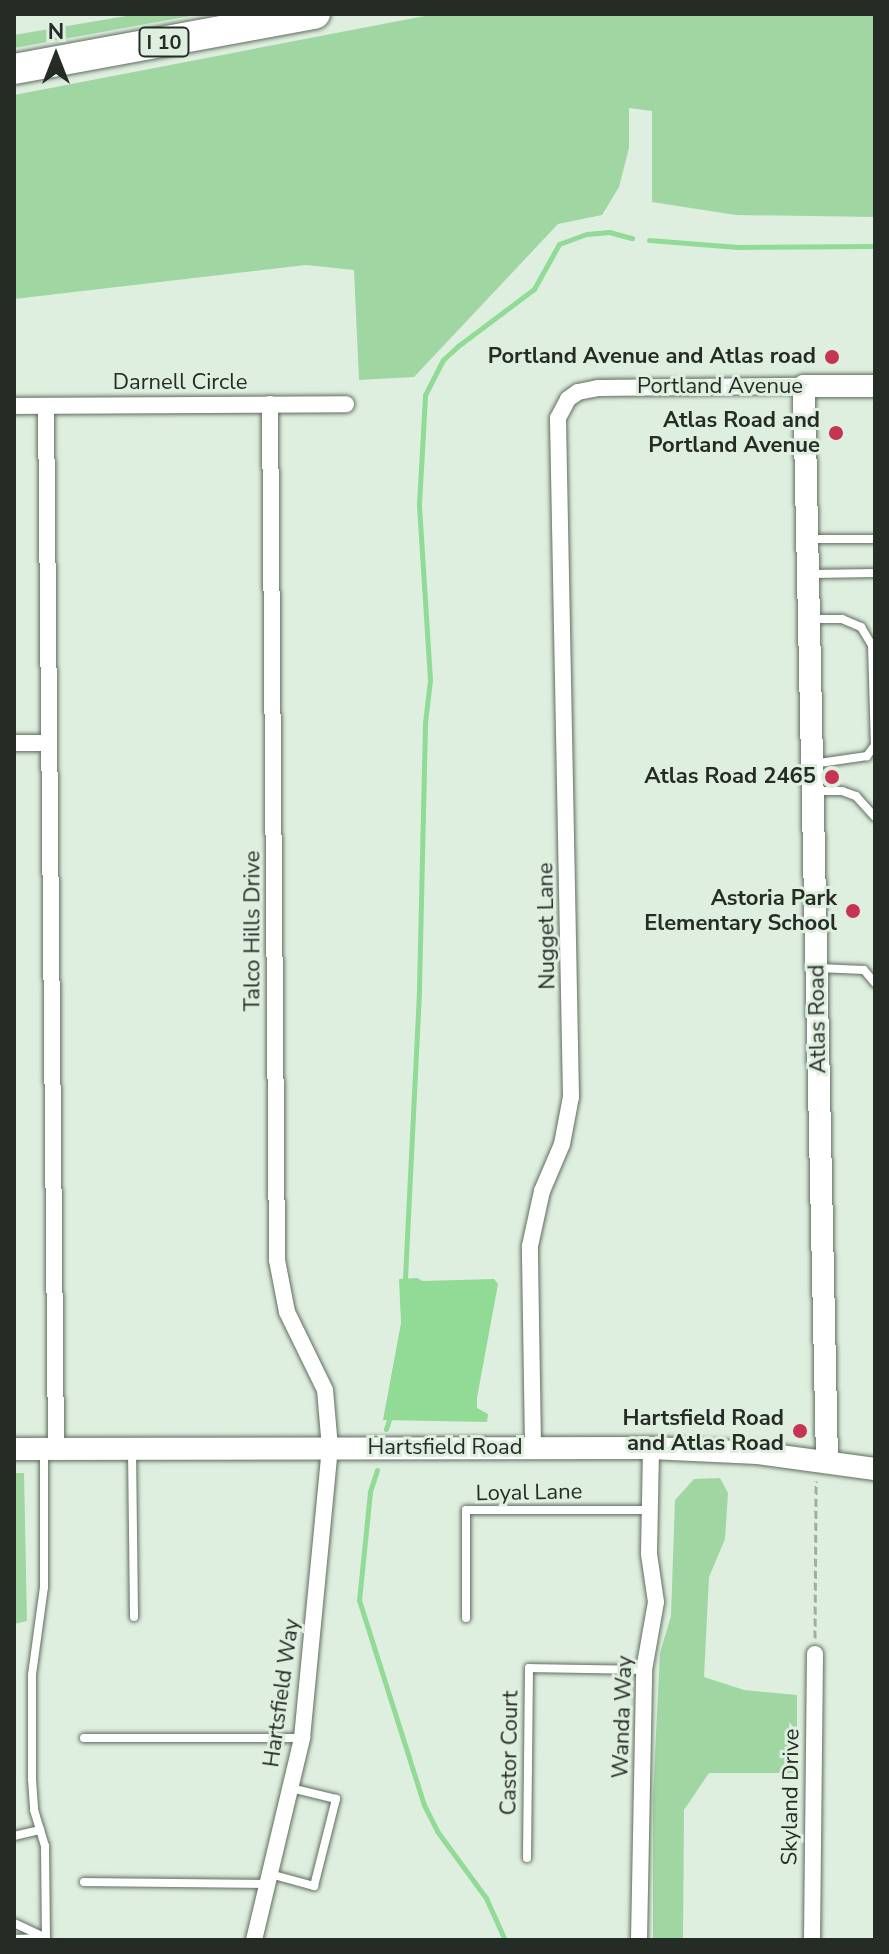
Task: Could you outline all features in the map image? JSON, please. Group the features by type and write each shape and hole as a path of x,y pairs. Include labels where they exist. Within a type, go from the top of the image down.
{"highway":[{"name":"I 10","path":"14,69 315,14"}],"street":[{"name":"Atlas Road","path":"804,386 817,968 822,1459"},
{"name":"Portland Avenue","path":"568,399 578,392 598,388 875,386"},
{"name":"Nugget Lane","path":"533,1447 530,1246 542,1191 562,1144 571,1097 557,437 558,418 568,399"},
{"name":"Talco Hills Drive","path":"270,404 277,1260 287,1312 325,1390 330,1448"},
{"name":"Darnell Circle","path":"14,406 346,404"},
{"path":"46,406 50,1448"},
{"path":"14,743 49,743"},
{"name":"Hartsfield Way","path":"254,1940 302,1738 330,1448"},
{"name":"Hartsfield Road","path":"14,1449 651,1448 822,1459 875,1469"},
{"name":"Wanda Way","path":"639,1940 644,1670 656,1602 649,1554 651,1448"},
{"name":"Skyland Drive","path":"812,1940 815,1654"}],"lane":[{"path":"807,539 875,539"},
{"path":"808,574 875,573"},
{"path":"809,619 842,619 852,623 861,627 872,645 875,730 875,745 867,756 812,764"},
{"path":"813,791 842,791 856,796 875,817"},
{"path":"817,968 864,970 875,983"},
{"path":"46,1939 45,1846 32,1779 32,1675 44,1587 50,1448"},
{"path":"132,1448 134,1617"},
{"name":"Loyal Lane","path":"466,1618 466,1510 650,1510"},
{"name":"Castor Court","path":"527,1858 529,1668 644,1670"},
{"path":"84,1738 302,1738"},
{"path":"84,1882 269,1879 314,1886 336,1799 291,1788"},
{"path":"14,1836 40,1830"},
{"path":"14,1923 46,1939"},
{"path":"14,1939 46,1939"}],"path":[{"path":"815,1654 822,1459"}],"shaded area":[{"path":"138,14 201,14 14,48 14,35"},
{"path":"435,14 875,14 875,217 736,215 652,202 652,111 629,108 629,148 619,187 602,215 558,224 414,377 359,380 354,270 306,265 14,299 14,95"},
{"path":"417,1278 423,1281 494,1279 498,1284 477,1398 477,1408 488,1414 487,1422 383,1420 401,1323 399,1279"},
{"path":"14,1473 24,1473 27,1621 14,1624"},
{"path":"720,1478 728,1493 725,1539 709,1577 704,1677 744,1690 797,1695 797,1773 709,1773 684,1810 683,1940 653,1940 653,1796 660,1653 671,1616 675,1500 694,1479"}],"waterway":[{"path":"405,1278 419,989 425,723 430,680 419,504 425,395 443,360 534,289 559,244 587,234 609,232 632,238"},
{"path":"649,240 738,247 875,246"},
{"path":"386,1429 389,1420"},
{"path":"377,1470 370,1492 359,1600 424,1805 437,1831 486,1898 505,1940"}],"place":[{"name":"Portland Avenue and Atlas road","path":"832,357"},
{"name":"Atlas Road and Portland Avenue","path":"836,433"},
{"name":"Atlas Road 2465","path":"832,777"},
{"name":"Astoria Park Elementary School","path":"853,911"},
{"name":"Hartsfield Road and Atlas Road","path":"800,1431"}]}
